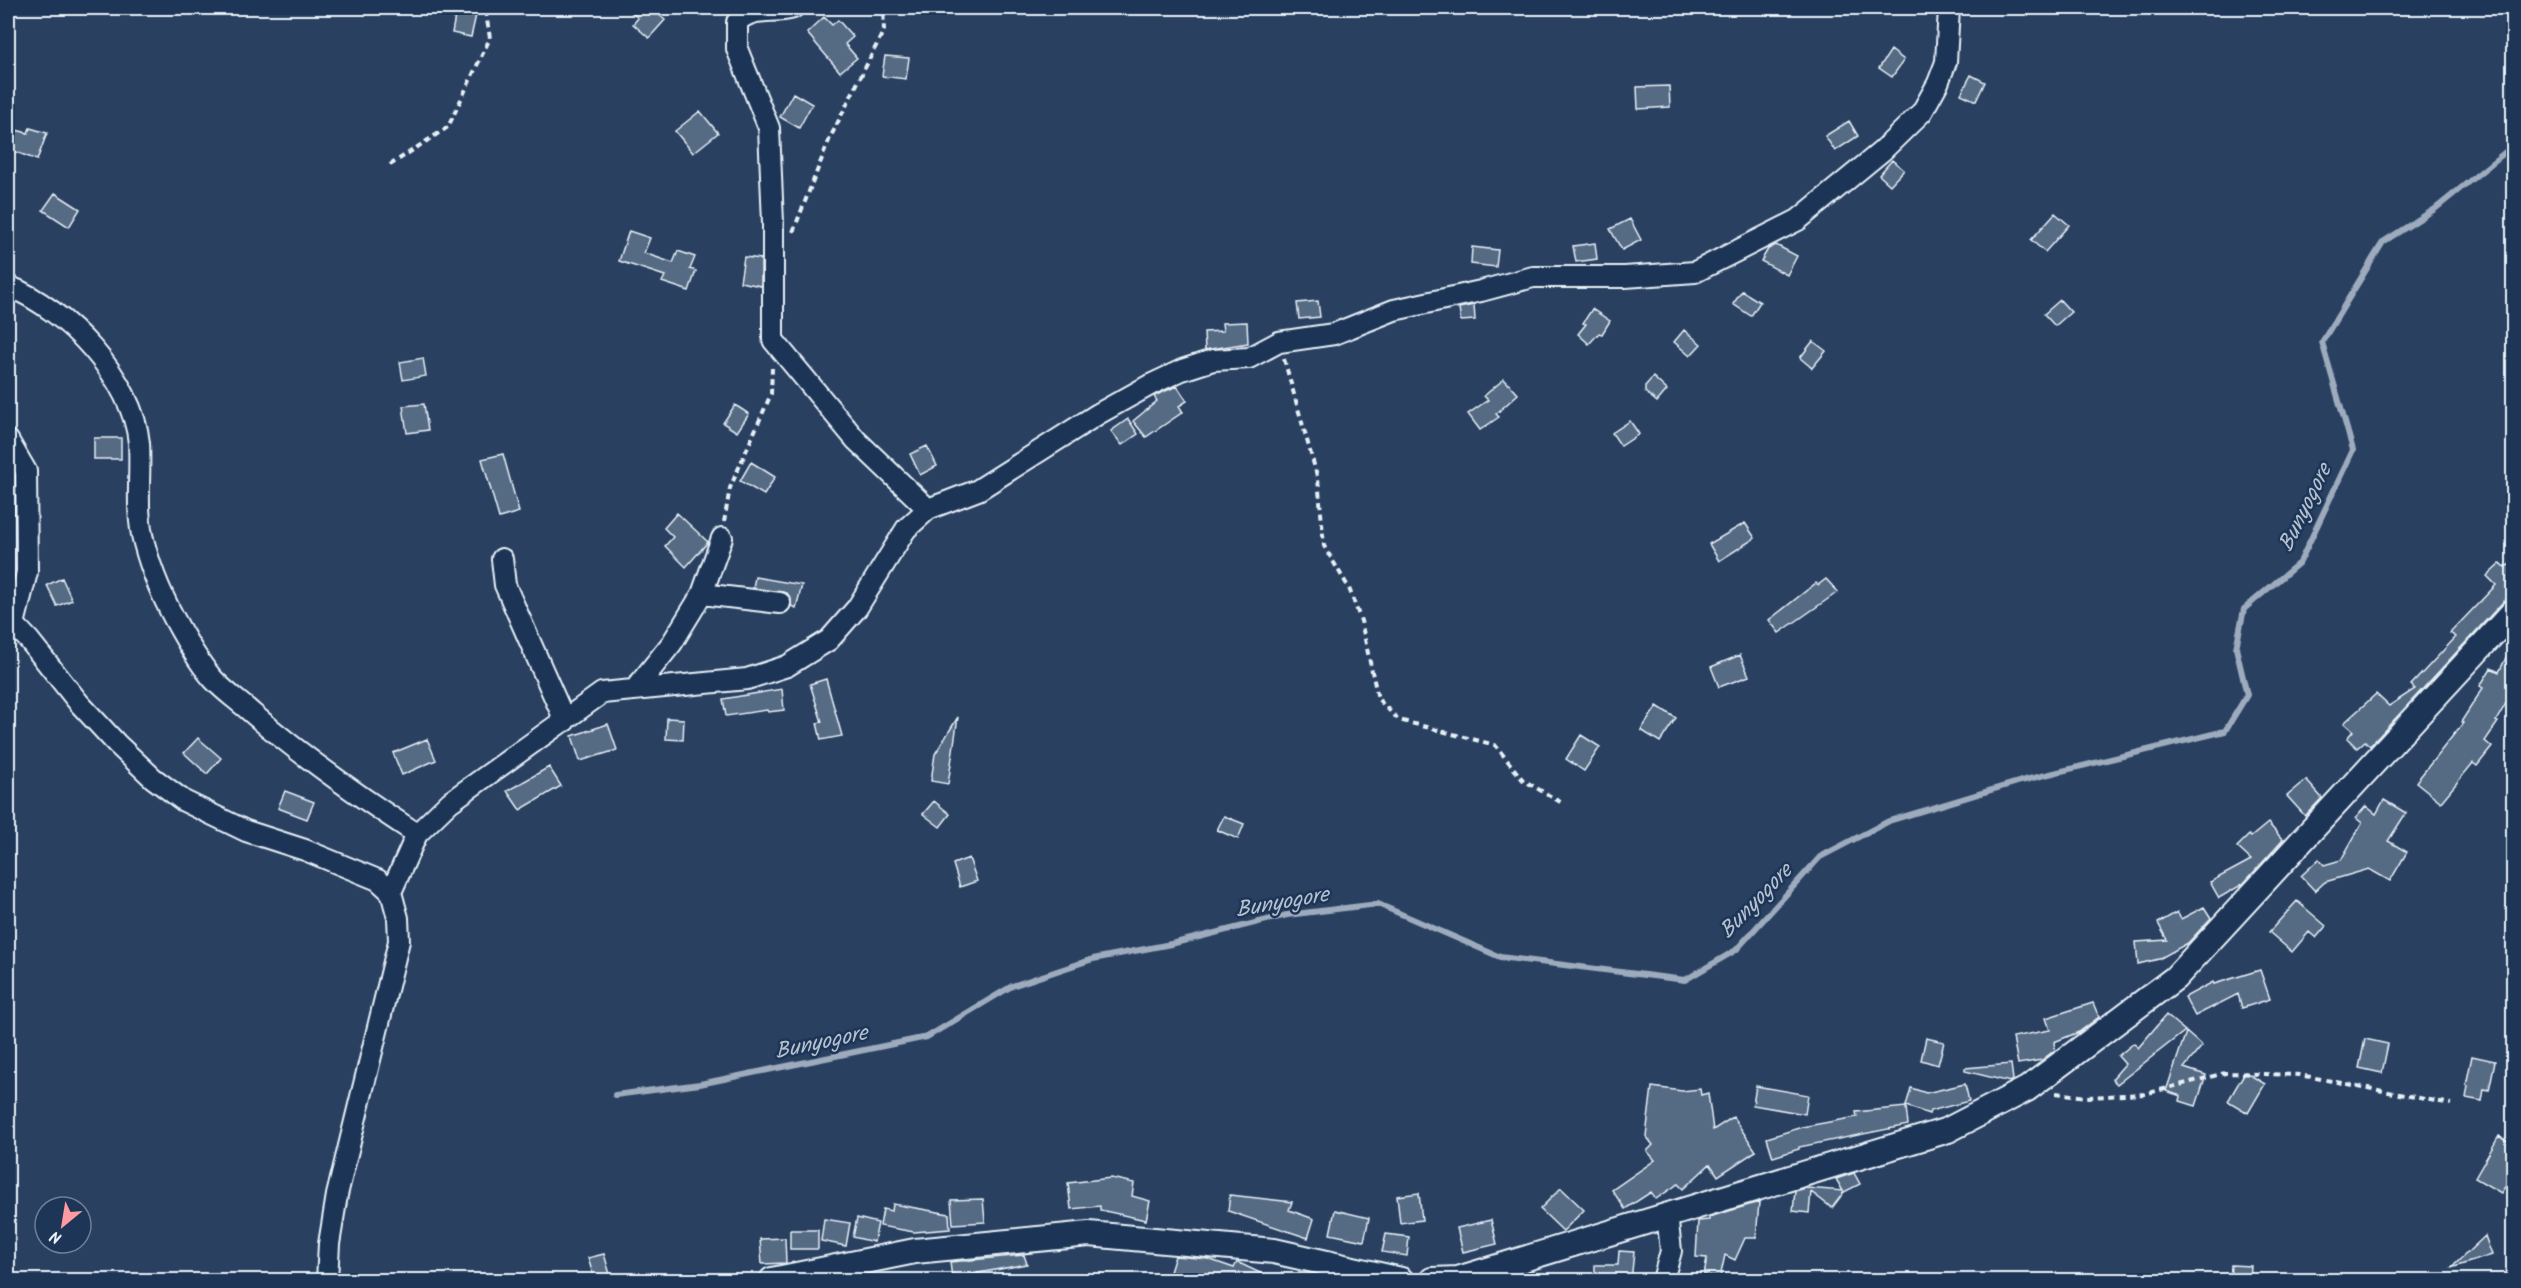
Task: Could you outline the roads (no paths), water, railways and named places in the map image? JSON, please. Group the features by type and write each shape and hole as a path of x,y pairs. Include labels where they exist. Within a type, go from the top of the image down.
{"main road":[{"path":"1432,1281 1458,1279 1948,1130 2027,1089 2175,978 2514,611"},
{"path":"772,1281 915,1251 1089,1233 1274,1251 1401,1281"}],"street":[{"path":"793,8 758,11 742,16 737,22 737,49 769,128 773,223 773,340 856,440 928,510"},
{"path":"391,892 417,834 450,802 602,693 747,679 788,666 828,640 836,632 857,608 906,529 928,510 978,490 1098,414 1150,385 1182,370 1214,360 1248,358 1278,342 1334,334 1394,310 1533,277 1625,277 1695,272 1798,220 1882,151 1922,112 1938,83 1946,62 1949,8"},
{"path":"8,286 70,325 115,377 129,404 136,426 139,444 139,512 146,551 168,606 213,679 280,736 417,834"},
{"path":"8,440 26,471 27,573 11,621 79,703 153,778 184,801 246,831 305,850 378,880 391,892 398,918 399,941 337,1195 329,1244 327,1281"},
{"path":"636,688 672,643 702,594 722,538"},
{"path":"502,559 504,585 565,721"},
{"path":"702,594 780,603"},
{"path":"1663,1281 1671,1251 1667,1214"}],"waterway":[{"name":"Bunyogore","path":"615,1095 700,1084 927,1037 1012,986 1093,959 1171,944 1287,915 1378,904 1500,957 1685,980 1736,950 1820,857 1889,821 2021,781 2225,731 2247,695 2236,648 2244,609 2300,562 2353,450 2322,342 2383,242 2435,209 2514,145"}]}
